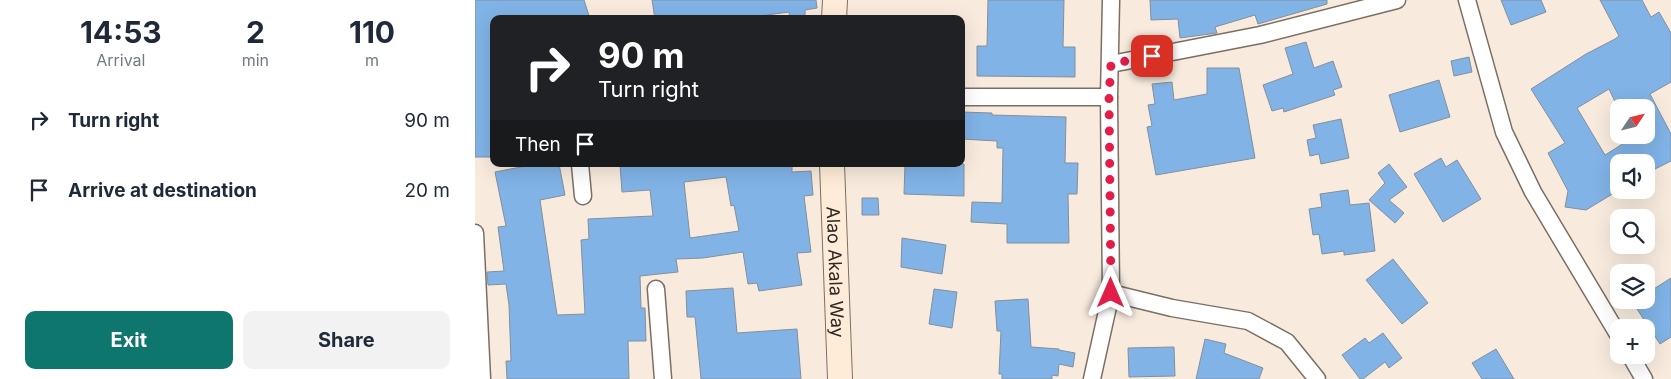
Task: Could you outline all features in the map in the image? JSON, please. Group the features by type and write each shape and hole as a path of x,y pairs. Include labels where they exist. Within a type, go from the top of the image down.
{"street":[{"path":"834,15 835,0"},
{"path":"1092,379 1111,293 1109,97 1111,0"},
{"path":"1111,64 1260,36 1341,7 1397,0"},
{"path":"1467,0 1503,132 1533,192 1610,321"},
{"path":"965,97 1109,97"},
{"path":"580,167 583,196"},
{"name":"Alao Akala Way","path":"831,167 840,379"},
{"path":"475,233 482,379"},
{"path":"656,289 663,379"},
{"path":"1111,293 1172,308 1248,321 1287,342 1317,379"},
{"path":"1636,364 1645,379"}],"building":[{"path":"475,0 584,0 589,15 490,15 490,157 475,157"},
{"path":"652,0 816,0 817,8 805,10 805,15 789,15 789,12 767,15 654,15"},
{"path":"988,0 1064,0 1063,47 1075,47 1075,77 977,76 977,46 987,46"},
{"path":"1150,0 1327,0 1327,4 1258,24 1255,15 1215,27 1217,33 1180,38 1178,19 1151,20"},
{"path":"1501,0 1541,0 1546,12 1511,25"},
{"path":"1600,0 1642,0 1651,17 1659,12 1671,33 1671,82 1650,94 1653,99 1614,99 1609,89 1577,108 1605,155 1623,144 1655,144 1655,104 1671,134 1671,161 1655,169 1655,154 1610,154 1610,195 1586,210 1565,207 1568,191 1548,153 1565,143 1531,89 1586,54 1619,36"},
{"path":"1306,42 1314,68 1333,61 1342,87 1333,90 1335,95 1284,112 1283,108 1272,111 1263,85 1293,74 1285,48"},
{"path":"1469,57 1472,72 1454,76 1451,61"},
{"path":"1207,68 1239,68 1255,158 1156,175 1147,127 1152,126 1148,105 1155,104 1152,84 1172,82 1174,100 1207,94"},
{"path":"1439,80 1450,117 1400,132 1389,95"},
{"path":"965,112 992,113 992,115 1066,117 1065,163 1078,163 1077,194 1068,194 1069,243 1007,243 1007,224 971,222 972,202 1002,203 1003,148 997,148 997,141 965,139"},
{"path":"1341,119 1349,158 1321,164 1319,154 1310,156 1307,140 1316,138 1313,125"},
{"path":"1441,158 1446,167 1457,160 1481,199 1443,222 1414,174"},
{"path":"1389,164 1407,187 1389,200 1404,213 1395,223 1369,200 1385,183 1378,173"},
{"path":"521,167 560,167 565,195 540,200 557,315 585,314 581,240 589,239 588,219 653,216 650,190 622,192 620,167 792,167 792,172 811,171 813,195 804,196 811,252 797,253 802,285 759,291 757,283 748,284 743,252 703,258 676,259 678,272 640,276 641,308 645,308 646,341 628,341 629,379 507,379 506,361 511,361 509,305 506,284 488,285 487,272 504,271 498,227 506,226 495,172","holes":["726,177 731,206 734,205 739,231 690,238 684,182"]},
{"path":"905,167 964,167 964,196 904,194"},
{"path":"1348,190 1350,205 1369,203 1375,251 1344,255 1344,251 1322,254 1319,234 1313,235 1309,209 1322,207 1320,194"},
{"path":"862,198 878,198 879,215 862,215"},
{"path":"902,238 946,245 942,274 901,267"},
{"path":"1393,259 1428,303 1402,324 1366,280"},
{"path":"1671,278 1671,337 1660,344 1655,336 1655,319 1644,319 1637,309 1655,309 1655,288"},
{"path":"733,288 737,333 797,329 801,379 701,379 695,317 687,317 686,291"},
{"path":"934,289 957,292 952,328 929,324"},
{"path":"1028,299 1031,347 1059,349 1075,353 1073,367 1059,364 1058,376 1052,375 1052,379 1002,379 1002,374 999,374 1001,331 997,331 995,301"},
{"path":"1383,333 1402,358 1389,368 1385,362 1363,379 1360,379 1342,355 1365,338 1369,343"},
{"path":"1205,339 1226,344 1224,353 1263,368 1259,379 1196,379"},
{"path":"1174,347 1175,376 1129,377 1128,348"},
{"path":"1496,349 1514,379 1482,379 1472,363"}],"route":[{"path":"1111,293 1109,97 1111,64 1152,56"}]}
